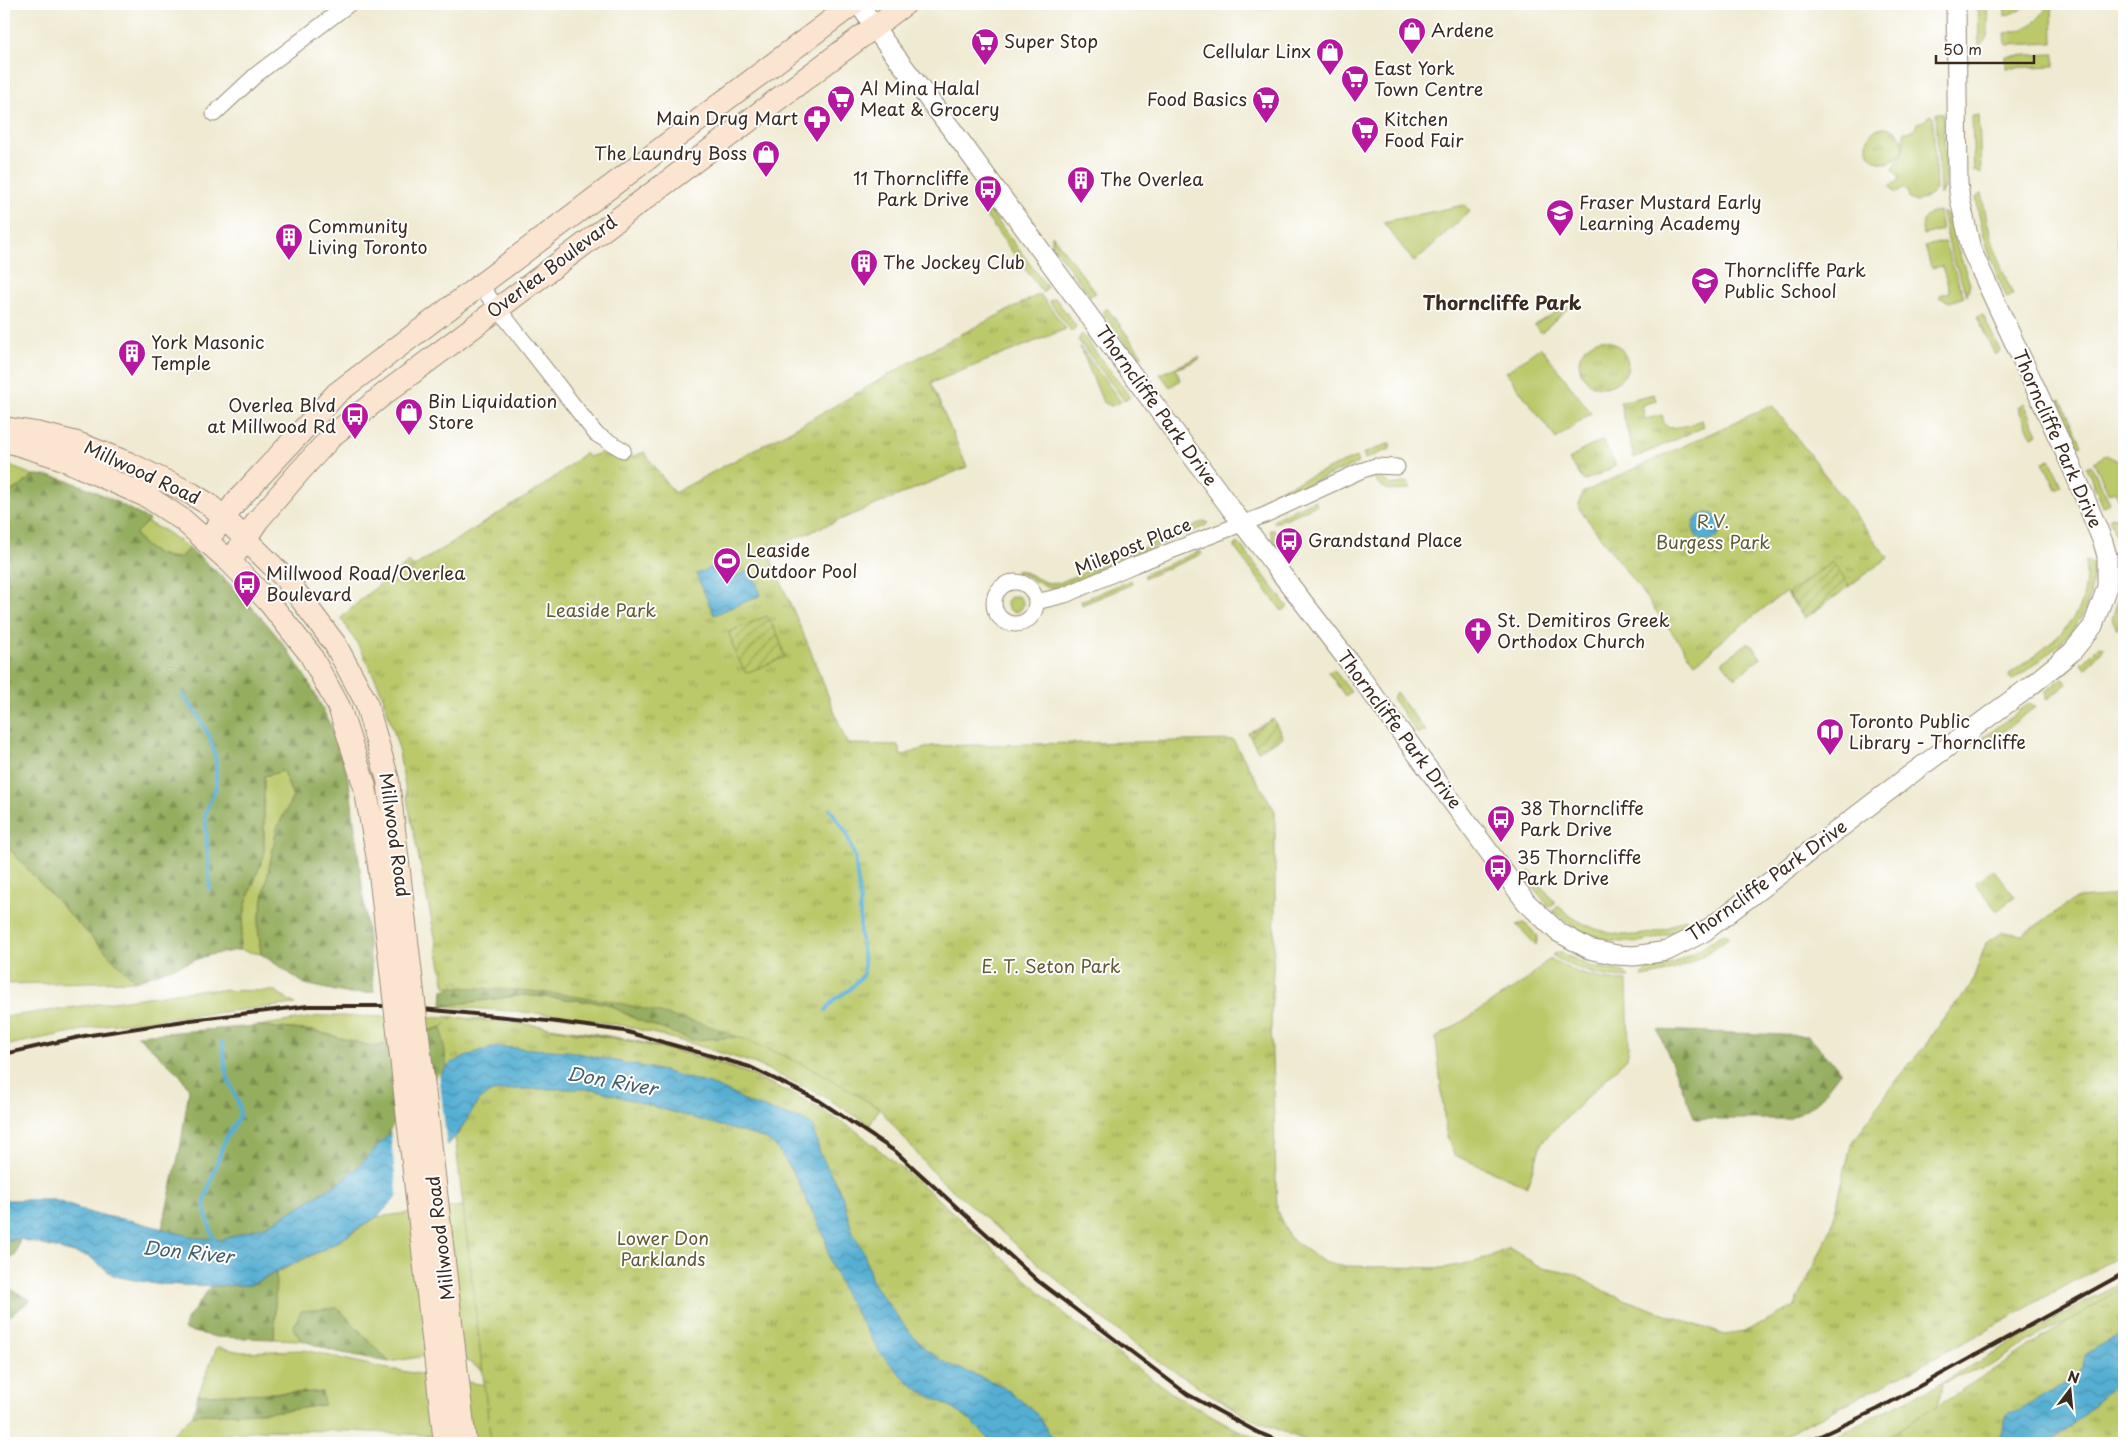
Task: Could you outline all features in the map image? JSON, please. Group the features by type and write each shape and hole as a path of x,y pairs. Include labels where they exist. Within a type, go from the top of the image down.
{"main road":[{"name":"Overlea Boulevard","path":"206,542 260,474 337,393 479,284 853,4"},
{"name":"Overlea Boulevard","path":"230,562 245,538 282,492 333,435 388,390 873,26 905,4"},
{"name":"Millwood Road","path":"4,428 36,433 77,443 111,456 192,494 208,504 286,579 335,644 366,702 388,780 388,864 446,1443"},
{"name":"Millwood Road","path":"4,440 58,457 148,497 183,520 230,562 268,601 310,654 339,707 366,787 388,864 465,1443"}],"street":[{"path":"214,114 257,74 349,4"},
{"name":"Thorncliffe Park Drive","path":"858,4 1243,523 1357,672 1526,902 1558,932 1589,949 1617,955 1634,956 1667,951 1704,932 2020,693 2072,652 2093,626 2107,587 2107,556 2103,542 2072,467 1971,249 1958,184 1956,4"},
{"path":"479,284 596,434 622,450"},
{"path":"1243,523 1279,509 1360,471 1375,466 1396,467"},
{"name":"Milepost Place","path":"1036,602 1065,596 1134,565 1243,523"}],"green space":[{"path":"1978,4 1987,4 1988,21 1988,33 1979,45"},
{"path":"2005,4 2027,4 2021,10 2005,16"},
{"path":"2048,4 2052,4 2053,43 2006,45 2005,33 2025,28 2031,24 2041,16"},
{"path":"2054,54 2054,66 2006,68 2006,56"},
{"path":"1936,113 1943,113 1946,181 1940,195"},
{"path":"1931,115 1933,116 1936,190 1931,195 1916,202 1909,199 1906,190 1903,189 1895,193 1890,186 1898,181 1899,177 1893,170 1904,149 1904,132 1914,131 1917,123 1924,121"},
{"path":"1979,115 1981,174 1974,171 1972,116"},
{"path":"1885,127 1897,133 1903,145 1897,157 1885,163 1873,157 1867,145 1873,133"},
{"path":"1982,193 1994,245 2013,295 2007,298 1984,236 1976,197"},
{"path":"1464,205 1470,211 1414,262 1383,222"},
{"path":"2124,207 2124,260 2117,241 2117,227"},
{"path":"990,211 1047,287 1043,293 985,215"},
{"path":"1939,211 1942,230 1923,235 1922,226 1925,218"},
{"path":"1942,212 1949,215 1954,238 1970,284 1967,295 1951,254"},
{"path":"1052,235 1096,293 1090,296 1052,245"},
{"path":"1944,242 1964,297 1950,302 1940,298 1940,295 1950,292 1942,266 1931,267 1925,246"},
{"name":"E. T. Seton Park","path":"1040,294 1066,329 931,383 967,467 767,550 809,647 847,744 898,745 901,756 931,746 1233,740 1275,811 1275,914 1271,1025 1277,1211 1289,1237 1324,1262 1340,1266 1444,1268 1482,1260 1509,1248 1542,1268 1575,1274 1609,1294 1725,1335 1744,1332 1795,1306 1831,1229 1851,1145 1896,1080 1925,1046 1941,1021 1970,988 1986,943 2002,932 2022,935 2077,898 2124,895 2124,1254 1899,1377 1770,1443 1312,1443 1249,1418 1159,1362 1105,1321 935,1175 879,1108 819,1072 764,1047 707,1025 612,1001 531,991 445,986 398,746 381,691 363,653 341,618 365,596 409,562 413,567 543,486 585,453 588,457 609,451 620,461 644,452 674,493 817,416 944,343"},
{"path":"1055,298 1076,326 1072,332 1049,301"},
{"path":"1567,306 1569,307 1541,333 1534,325"},
{"path":"1107,308 1143,356 1136,357 1102,313"},
{"path":"1983,315 2000,351 1995,355 1977,317"},
{"path":"1082,334 1130,397 1124,400 1078,340"},
{"path":"1600,339 1607,340 1619,347 1628,364 1627,370 1621,379 1612,385 1601,387 1585,379 1580,371 1579,362 1582,353 1589,345"},
{"path":"1080,347 1121,402 1111,406 1103,402"},
{"path":"1541,347 1591,413 1556,439 1506,372"},
{"path":"1199,357 1200,359 1176,369 1180,380 1170,387 1160,374"},
{"path":"1654,394 1656,401 1642,405 1645,419 1662,415 1664,423 1669,428 1685,426 1702,420 1704,427 1634,458 1620,402"},
{"path":"2061,400 2082,445 2076,447 2055,403"},
{"path":"2024,403 2038,434 2032,437 2018,408"},
{"name":"R.V. Burgess Park","path":"1772,405 1888,558 1805,618 1785,592 1695,663 1578,507 1582,493"},
{"path":"1603,440 1616,466 1584,481 1569,460 1579,452"},
{"path":"1390,443 1390,449 1365,459 1363,454"},
{"path":"2106,455 2124,464 2124,499 2121,500 2114,492 2109,494 2094,462"},
{"path":"1356,457 1358,463 1276,497 1274,492"},
{"path":"2050,459 2062,486 2056,489 2043,462"},
{"path":"4,464 33,475 20,487 4,494"},
{"path":"2091,465 2110,503 2103,506 2086,467"},
{"path":"33,475 62,479 78,484 149,520 135,534 149,549 160,555 180,558 189,548 216,571 265,622 306,677 336,740 347,774 374,992 349,994 305,984 261,954 258,926 277,828 293,797 283,771 264,776 264,855 246,903 239,950 209,955 135,981 66,911 4,843 4,494 20,487"},
{"path":"1374,476 1380,477 1391,485 1408,482 1411,488 1389,490 1380,485"},
{"path":"1315,500 1317,505 1278,522 1273,522 1276,518"},
{"path":"2115,516 2124,541 2124,606 2117,629 2112,619 2119,594 2121,570 2118,546 2110,521 2110,518"},
{"path":"1205,521 1208,523 1205,526 1060,587 1048,587 1016,573 1016,570 1022,571 1047,583 1059,583"},
{"path":"146,522 165,531 189,548 180,558 166,556 149,549 135,533"},
{"path":"1270,530 1274,530 1292,554 1287,559 1273,540"},
{"path":"1238,543 1288,607 1282,611 1234,547"},
{"path":"1200,551 1202,554 1145,578 1145,574"},
{"path":"2085,561 2093,564 2092,585 2080,620 2070,633 2044,658 2012,681 2008,675 2052,641 2065,629 2075,615 2082,599 2086,582"},
{"path":"1832,562 1850,586 1805,618 1788,594"},
{"path":"1131,580 1132,584 1082,605 1081,601"},
{"path":"1015,596 1021,598 1023,604 1021,610 1015,612 1009,610 1007,604 1009,598"},
{"path":"767,616 778,635 785,657 746,673 735,653 729,632"},
{"path":"1749,642 1761,658 1735,678 1722,662"},
{"path":"2099,646 2105,647 2085,669 2081,664"},
{"path":"1334,670 1351,692 1345,696 1328,672"},
{"path":"2063,678 2067,684 2046,700 2046,691"},
{"path":"1396,692 1426,732 1417,733 1392,698"},
{"path":"2030,703 2035,707 1983,747 1979,741"},
{"path":"1273,719 1283,737 1258,751 1248,733"},
{"path":"283,771 293,797 277,828 258,926 261,954 239,950 246,903 264,855 264,776"},
{"path":"4,843 66,911 135,981 9,984 4,955"},
{"path":"1993,869 2015,897 1997,911 1975,883"},
{"path":"1530,871 1555,903 1549,907 1524,876"},
{"path":"1558,906 1572,917 1587,925 1603,931 1620,934 1636,935 1653,932 1669,927 1685,918 1690,923 1655,939 1619,942 1585,933 1553,911"},
{"path":"1524,923 1538,936 1536,945 1517,925"},
{"path":"1723,933 1729,937 1699,958 1666,972 1642,977 1646,970 1677,961 1705,946"},
{"path":"1559,952 1590,966 1624,972 1629,978 1609,977 1579,969 1552,955"},
{"path":"1550,958 1568,968 1587,975 1606,980 1627,981 1629,1047 1627,1058 1542,1142 1527,1186 1454,1155 1446,1133 1436,1038 1524,982"},
{"path":"538,972 751,1036 692,1040 638,1020 605,1003 524,995 442,1006 443,990 482,978"},
{"path":"198,990 275,991 295,1004 106,1025 4,1046 4,1017"},
{"path":"524,995 605,1003 638,1020 756,1016 879,1108 870,1125 823,1096 756,1064 693,1044 626,1026 549,1014 442,1006"},
{"path":"321,1016 452,1017 442,1027 375,1047 314,1031 258,1026"},
{"path":"452,1017 527,1024 639,1042 676,1050 747,1073 803,1099 820,1153 391,1132 374,1151 331,1189 302,1207 252,1231 237,1237 216,1241 162,1229 181,1144 189,1089 180,1075 137,1035 258,1026 314,1031 375,1047 442,1027"},
{"name":"Lower Don Parklands","path":"452,1017 534,1025 629,1041 687,1054 747,1073 803,1099 855,1130 930,1192 1071,1320 1173,1394 1238,1430 1269,1443 491,1443 442,1027"},
{"path":"1658,1030 1808,1036 1841,1071 1816,1103 1789,1119 1695,1119"},
{"path":"470,1205 492,1376 462,1358 425,1356 389,1362 338,1308 293,1328 301,1340 274,1339 276,1273 340,1241 377,1217"},
{"path":"20,1239 15,1256 4,1259 4,1240"},
{"path":"276,1273 274,1339 217,1337 184,1330 185,1323 211,1286 250,1285"},
{"path":"2124,1280 2123,1297 2052,1328 1988,1367 1943,1382"},
{"path":"4,1286 31,1300 4,1320"},
{"path":"2124,1286 2124,1443 1874,1443 1888,1437"},
{"path":"338,1308 389,1362 333,1351 301,1340 293,1328 301,1311"},
{"path":"217,1347 242,1352 304,1350 383,1368 540,1394 647,1443 471,1443 424,1435 351,1431 259,1430 163,1443 193,1415 282,1411 322,1405 322,1392 198,1395"},
{"path":"1943,1382 1927,1443 1821,1443"},
{"path":"322,1392 324,1405 282,1411 193,1415 198,1395"}],"water":[{"path":"1707,513 1717,517 1721,527 1717,537 1707,541 1697,537 1693,527 1697,517"},
{"path":"718,565 725,581 751,570 761,595 714,615 696,574"},
{"name":"Don River","path":"498,1047 568,1051 663,1071 710,1084 734,1094 748,1103 800,1119 812,1125 820,1153 842,1195 853,1234 863,1250 873,1284 907,1329 926,1350 950,1365 1003,1386 1034,1411 1053,1438 1053,1443 993,1443 971,1421 948,1405 926,1395 909,1383 880,1353 845,1295 830,1262 825,1238 794,1174 777,1148 766,1139 593,1089 517,1089 492,1092 480,1099 457,1135 377,1217 328,1247 250,1285 155,1284 114,1276 90,1257 20,1239 4,1240 4,1200 54,1200 94,1214 133,1221 193,1237 221,1240 268,1225 341,1182 357,1168 451,1063 479,1051"},
{"path":"2124,1330 2124,1378 2055,1439 2047,1443 1981,1443 2002,1434 2007,1414 2021,1409 2043,1395 2053,1392 2083,1366 2085,1355"}],"pier":[{"path":"439,1073 447,1148 398,1200 390,1130"}],"waterway":[{"path":"182,694 198,715 210,738 216,759 216,788 205,814 210,889"},
{"path":"826,1010 835,999 849,990 864,974 860,933 860,901 855,857 846,832 830,809"},
{"name":"Don River","path":"215,1243 205,1211 205,1199 224,1142 240,1115 239,1105 227,1076 222,1042"}],"railway":[{"path":"4,1054 84,1036 191,1020 308,1006 391,1006 558,1022 624,1031 750,1067 818,1100 896,1152 1038,1281 1187,1394 1257,1432 1284,1443"},
{"path":"1805,1443 1878,1409 2124,1273"}],"place":[{"name":"Ardene","path":"1412,55"},
{"name":"Super Stop","path":"985,66"},
{"name":"Cellular Linx","path":"1330,76"},
{"name":"East York Town Centre","path":"1355,103"},
{"name":"Al Mina Halal Meat & Grocery","path":"841,123"},
{"name":"Food Basics","path":"1266,124"},
{"name":"Main Drug Mart","path":"817,143"},
{"name":"Kitchen Food Fair","path":"1365,154"},
{"name":"The Laundry Boss","path":"766,178"},
{"name":"The Overlea","path":"1081,204"},
{"name":"11 Thorncliffe Park Drive","path":"988,213"},
{"name":"Fraser Mustard Early Learning Academy","path":"1560,237"},
{"name":"Community Living Toronto","path":"289,261"},
{"name":"The Jockey Club","path":"864,287"},
{"name":"Thorncliffe Park Public School","path":"1705,305"},
{"name":"York Masonic Temple","path":"132,377"},
{"name":"Bin Liquidation Store","path":"409,436"},
{"name":"Overlea Blvd at Millwood Rd","path":"355,440"},
{"name":"Grandstand Place","path":"1289,565"},
{"name":"Leaside Outdoor Pool","path":"727,585"},
{"name":"Millwood Road/Overlea Boulevard","path":"247,608"},
{"name":"St. Demitiros Greek Orthodox Church","path":"1478,655"},
{"name":"Toronto Public Library - Thorncliffe","path":"1830,756"},
{"name":"38 Thorncliffe Park Drive","path":"1501,843"},
{"name":"35 Thorncliffe Park Drive","path":"1498,892"}],"district":[{"name":"Thorncliffe Park","path":"1502,303"}],"park label":[{"name":"Leaside Park","path":"601,611"}]}
